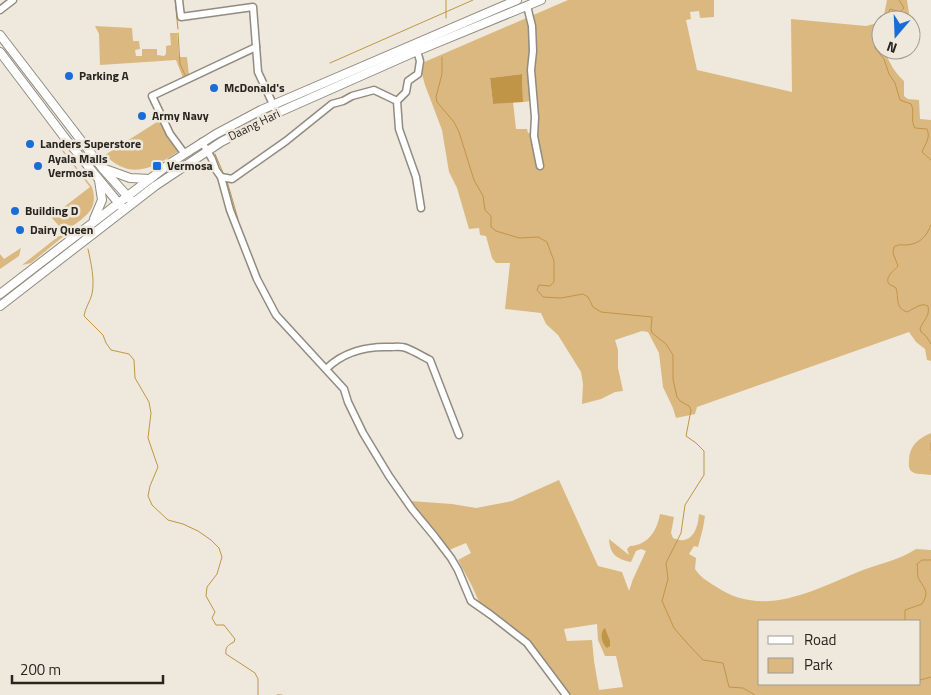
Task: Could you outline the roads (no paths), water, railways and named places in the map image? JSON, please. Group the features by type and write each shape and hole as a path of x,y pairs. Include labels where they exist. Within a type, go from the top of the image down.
{"main road":[{"name":"Daang Hari","path":"0,294 94,220 184,153 202,142 252,114 517,0"},
{"name":"Daang Hari","path":"0,306 177,169 238,132 417,52 541,0"},
{"path":"0,35 103,168 133,203"},
{"path":"0,52 124,210"},
{"path":"103,168 130,178 150,179"},
{"path":"94,220 102,200 98,178"}],"street":[{"path":"0,10 13,0"},
{"path":"179,0 180,18 252,7 258,72 277,113"},
{"path":"527,6 532,26 533,51 531,70 535,117 534,136 540,166"},
{"path":"184,153 170,134 152,96 256,47"},
{"path":"417,52 420,61 418,74 408,81 406,92 398,101 399,129 416,177 421,208"},
{"path":"221,177 232,179 332,104 374,90 398,101"},
{"path":"202,142 221,177 230,210 257,279 276,315 344,389 363,433 412,510 451,558 471,601 527,643 566,695"},
{"path":"326,369 340,359 362,349 377,346 404,347 430,360 460,435"}],"waterway":[{"path":"175,0 178,29"},
{"path":"446,0 446,18"},
{"path":"330,63 473,0"},
{"path":"899,0 904,8 902,10"},
{"path":"890,10 893,10"},
{"path":"178,33 180,64 185,75"},
{"path":"442,57 442,74 436,97 437,102 454,122 459,132 474,180 483,196 485,210 491,216 491,227 496,231 519,238 538,237 547,242 554,261 554,282 550,286 539,285 537,290 543,297 561,298 583,294 588,297 593,307 601,312 652,317 652,333 666,344 673,355 673,379 677,397 689,406 691,410 686,436 704,451 704,475 685,505 681,533 666,563 668,579 662,601 674,628 703,660 723,663 729,687 743,688 755,695"},
{"path":"884,60 889,74 895,83 900,100 911,104 915,128 927,129 928,138 922,152 931,160"},
{"path":"215,154 224,175"},
{"path":"227,181 238,219"},
{"path":"931,225 925,236 919,241 894,247 893,253 898,266 888,279 890,285 896,288 899,305 903,310 907,312 920,305 928,306 927,315 920,328 931,344"},
{"path":"88,249 93,289 84,316 103,335 111,350 129,354 134,360 135,378 149,402 151,413 148,438 158,467 148,496 152,505 168,520 198,531 219,548 222,557 217,574 207,587 206,596 215,612 212,618 216,625 224,625 235,639 227,648 226,654 255,673 258,679 258,695"},
{"path":"931,443 931,450"},
{"path":"905,620 905,610 922,604 926,595 925,589 918,577 917,564 922,560 931,560"},
{"path":"921,680 931,677"},
{"path":"277,695 282,695"}],"place":[{"name":"Parking A","path":"69,76"},
{"name":"McDonald's","path":"214,88"},
{"name":"Army Navy","path":"142,116"},
{"name":"Landers Superstore","path":"30,144"},
{"name":"Ayala Malls Vermosa","path":"38,166"},
{"name":"Vermosa","path":"157,166"},
{"name":"Building D","path":"15,211"},
{"name":"Dairy Queen","path":"20,230"}]}
